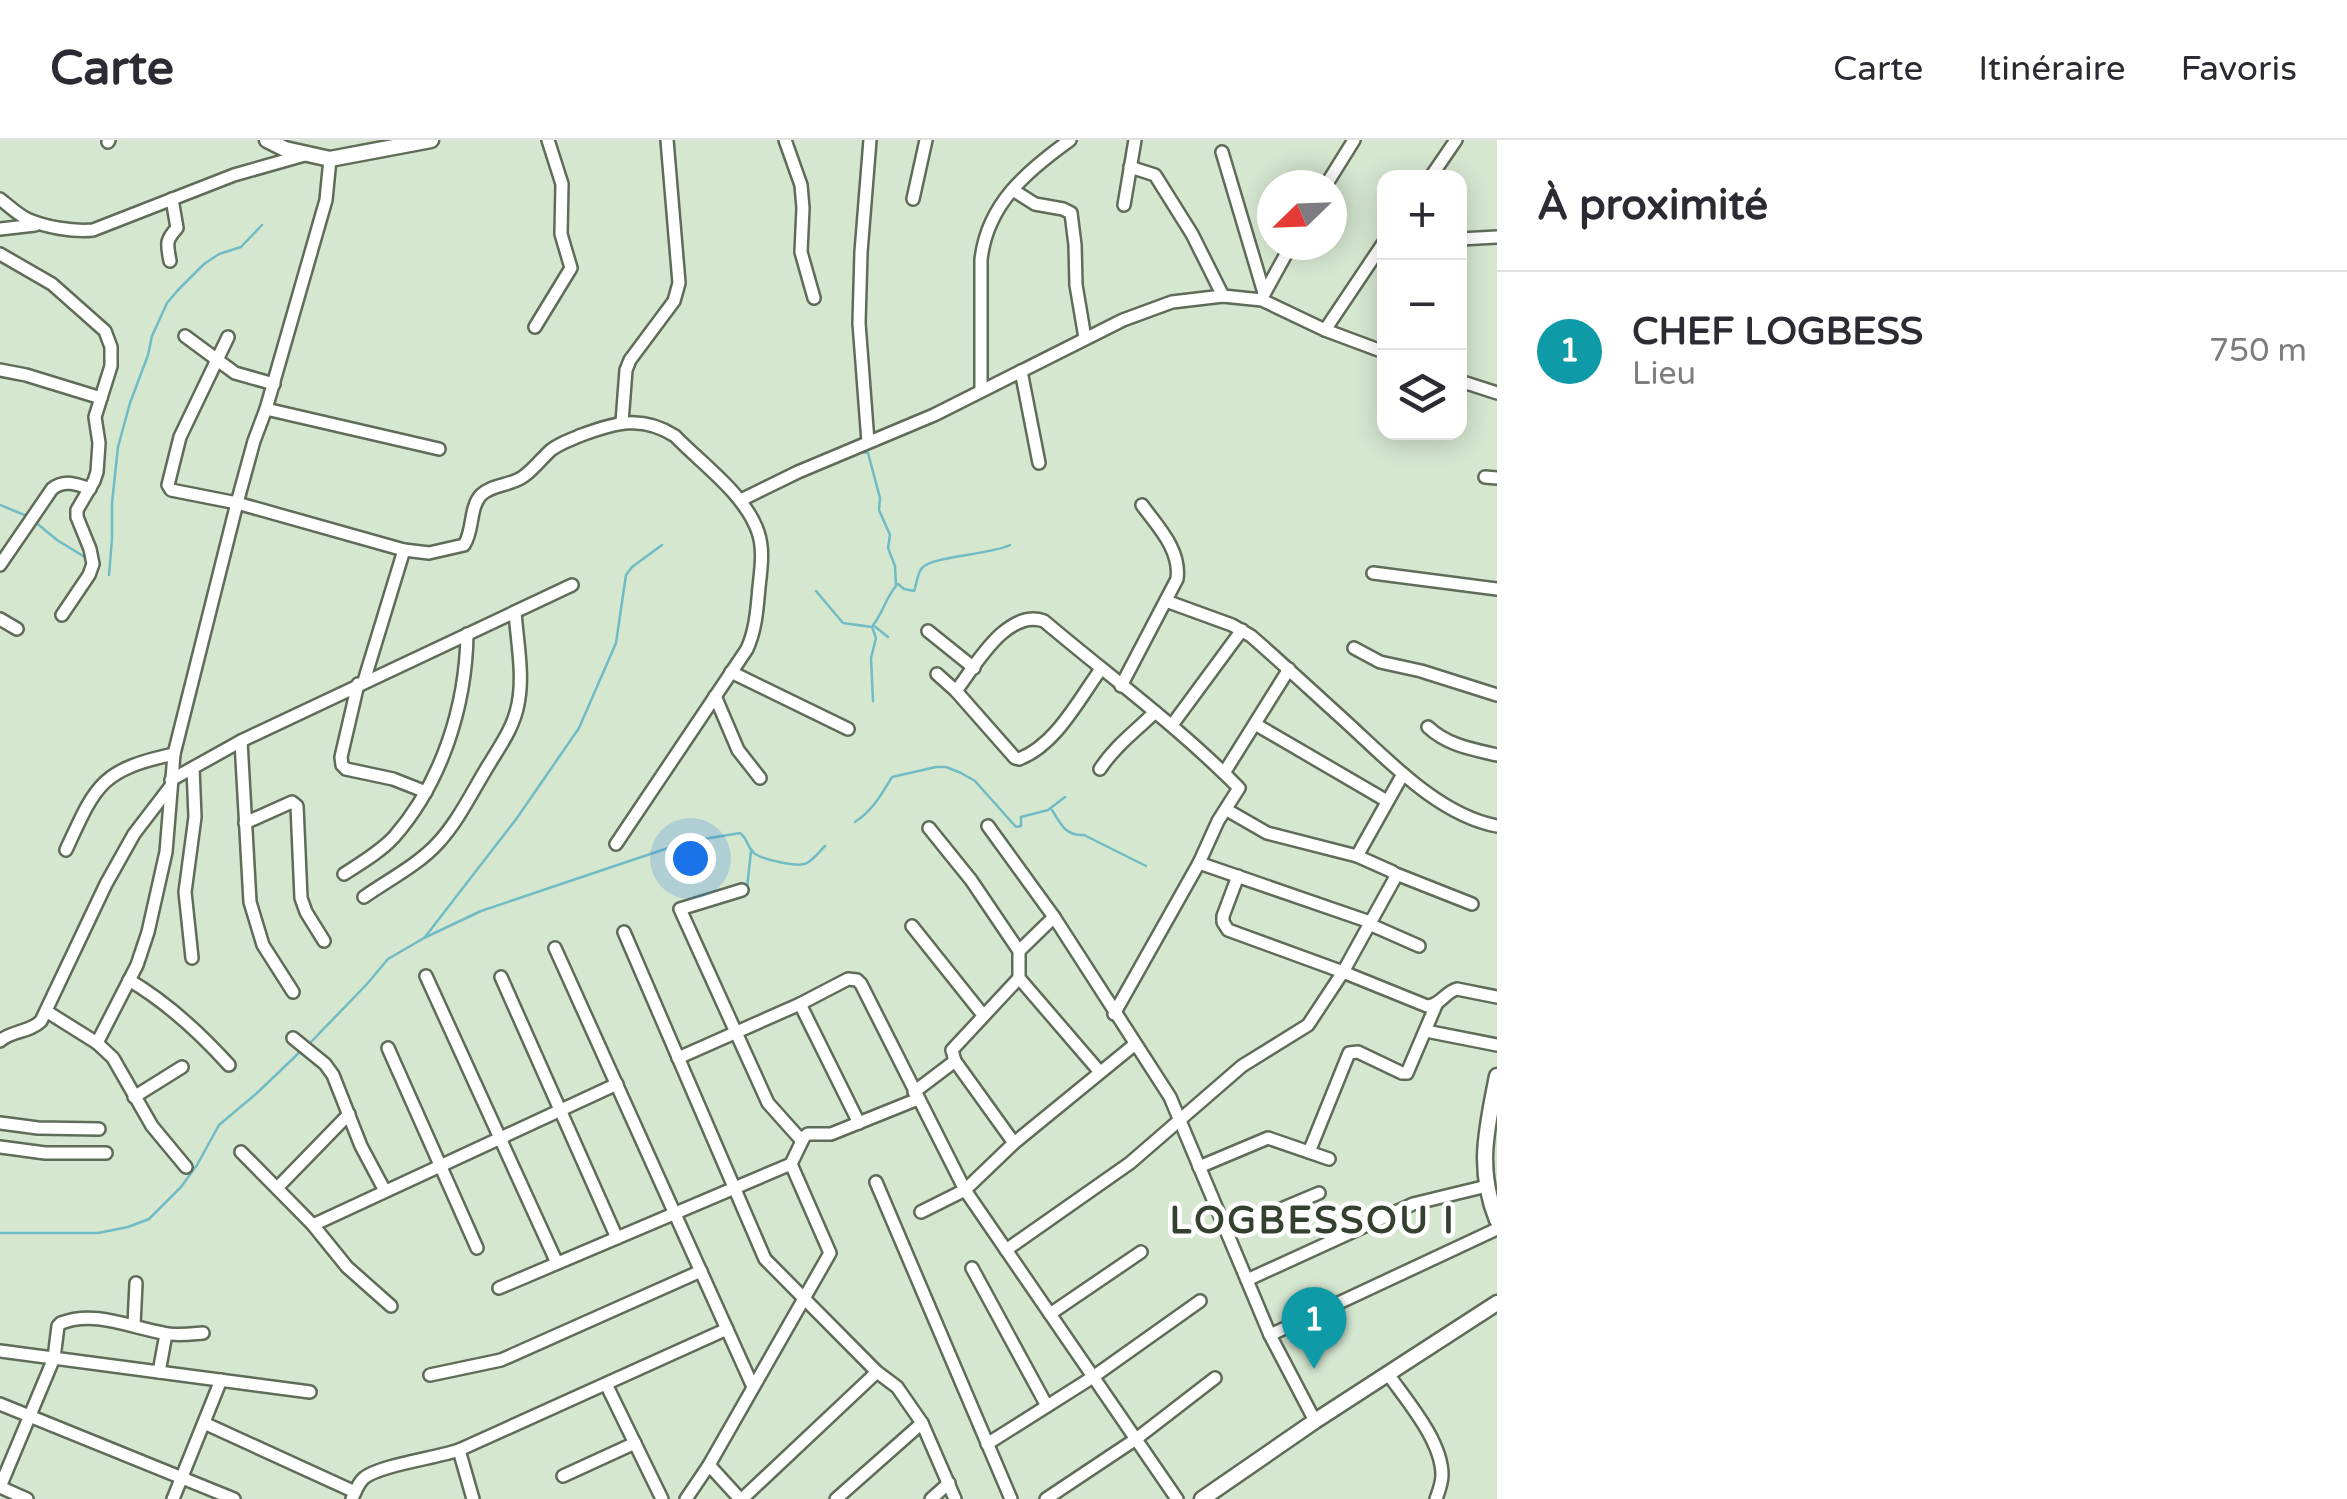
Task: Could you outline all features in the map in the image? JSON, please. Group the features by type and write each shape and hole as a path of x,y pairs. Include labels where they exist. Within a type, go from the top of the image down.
{"main road":[{"path":"267,140 285,149 330,159 432,140"},
{"path":"1497,1076 1484,1151 1497,1220"},
{"path":"1492,1189 1497,1122"},
{"path":"1202,1499 1497,1304"}],"street":[{"path":"534,327 572,268 561,234 562,184 548,140"},
{"path":"622,422 630,360 674,301 679,283 667,140"},
{"path":"785,140 801,185 801,252 814,298"},
{"path":"868,442 859,323 870,140"},
{"path":"913,199 926,140"},
{"path":"982,391 981,260 988,224 1041,161 1070,140"},
{"path":"1124,205 1134,140"},
{"path":"1335,170 1354,140"},
{"path":"1435,170 1456,140"},
{"path":"1222,152 1263,296"},
{"path":"0,199 26,218 93,230 234,175 308,154"},
{"path":"97,1044 144,949 166,852 174,754 237,503 326,200 330,159"},
{"path":"1130,167 1156,177 1192,234 1223,296"},
{"path":"1013,190 1035,204 1070,214 1085,338"},
{"path":"170,261 168,236 177,228 172,199"},
{"path":"0,228 47,224"},
{"path":"1467,239 1497,237"},
{"path":"1325,330 1377,252"},
{"path":"0,254 52,284 105,331 112,357 95,417 99,462 90,489 80,501 77,517 92,557 91,571 62,615"},
{"path":"1263,296 1283,260"},
{"path":"741,500 934,415 1085,338 1172,302 1263,296 1325,330 1379,350"},
{"path":"185,336 235,372 274,384"},
{"path":"228,337 180,437 168,485 171,490 237,503 404,550 429,553 464,545 476,504 487,490 526,475 561,443 622,422 653,425 674,436 741,500 758,530 761,564 753,635 616,844"},
{"path":"0,370 101,398"},
{"path":"1021,370 1040,463"},
{"path":"1467,383 1497,393"},
{"path":"266,409 439,450"},
{"path":"0,564 52,489 72,483 90,489"},
{"path":"1121,686 1177,580 1179,567 1169,542 1142,505"},
{"path":"404,550 341,757 346,769 393,778 426,792"},
{"path":"1373,573 1497,589"},
{"path":"0,1042 6,1036 37,1026 106,884 134,834 171,783 241,741 572,585"},
{"path":"1166,601 1242,630 1403,774 1453,810 1497,826"},
{"path":"364,897 436,844 465,806 506,734 519,704 515,612"},
{"path":"0,619 17,629"},
{"path":"956,691 1005,630 1020,621 1044,620 1172,724 1240,791 1218,821 1199,863 1114,1014"},
{"path":"1172,724 1242,630"},
{"path":"928,631 974,668"},
{"path":"344,874 394,836 437,771 463,689 466,634"},
{"path":"1354,648 1380,662 1497,695"},
{"path":"937,674 1019,760 1037,750 1056,730 1101,669"},
{"path":"1224,773 1289,669"},
{"path":"731,672 848,729"},
{"path":"715,696 738,750 760,778"},
{"path":"1100,769 1118,745 1155,712"},
{"path":"1255,724 1387,801"},
{"path":"1428,726 1450,743 1497,755"},
{"path":"241,741 250,902 272,962 294,992"},
{"path":"66,850 89,800 104,782 130,766 174,754"},
{"path":"192,958 185,892 196,816 193,768"},
{"path":"1357,856 1403,774"},
{"path":"246,823 292,802 297,806 300,898 324,941"},
{"path":"1226,810 1267,833 1357,856 1472,904"},
{"path":"988,826 1054,917 1170,1097 1270,1335 1315,1421"},
{"path":"930,828 1019,951 1019,978 1099,1071"},
{"path":"1199,863 1369,922 1419,946"},
{"path":"1006,1250 1130,1163 1242,1066 1308,1025 1343,972 1396,874"},
{"path":"1238,876 1222,916 1228,930 1427,1006 1436,1005"},
{"path":"742,890 680,909 768,1104 802,1140"},
{"path":"1019,951 1054,917"},
{"path":"912,926 982,1015"},
{"path":"624,932 766,1259 897,1388 922,1423 956,1499"},
{"path":"556,948 753,1387"},
{"path":"426,976 557,1263"},
{"path":"501,976 617,1238"},
{"path":"1014,1142 955,1062 952,1050 1019,978"},
{"path":"678,1058 848,979 857,980 964,1190 1177,1499"},
{"path":"130,980 198,1031 230,1065"},
{"path":"1309,1152 1349,1054 1358,1052 1408,1073 1436,1005 1451,990 1497,997"},
{"path":"800,1004 859,1123"},
{"path":"46,1011 112,1058 152,1126 186,1167"},
{"path":"1426,1032 1497,1045"},
{"path":"293,1038 333,1075 361,1146 385,1191"},
{"path":"921,1212 964,1190 1014,1142 1134,1044"},
{"path":"388,1048 477,1248"},
{"path":"499,1288 790,1164 808,1134 826,1135 916,1096 955,1062"},
{"path":"134,1097 182,1068"},
{"path":"313,1224 617,1084"},
{"path":"277,1188 349,1114"},
{"path":"0,1122 38,1128 99,1129"},
{"path":"1199,1167 1268,1138 1329,1159"},
{"path":"0,1148 106,1153"},
{"path":"241,1152 313,1224 347,1267 391,1306"},
{"path":"686,1499 830,1253 790,1164"},
{"path":"876,1182 1011,1499"},
{"path":"1246,1280 1413,1204 1492,1189"},
{"path":"964,1190 1092,1378"},
{"path":"1227,1232 1319,1193"},
{"path":"1270,1335 1497,1229"},
{"path":"1050,1314 1141,1252"},
{"path":"972,1268 1046,1406"},
{"path":"430,1374 501,1360 701,1271"},
{"path":"134,1325 136,1283"},
{"path":"987,1444 1092,1378 1200,1300"},
{"path":"27,1499 0,1488 32,1416 54,1358 58,1326 64,1320 108,1320 166,1334 204,1334"},
{"path":"204,1423 354,1495 362,1479 380,1470 460,1450 727,1329"},
{"path":"159,1372 166,1334"},
{"path":"0,1351 310,1392"},
{"path":"709,1465 741,1499 877,1372"},
{"path":"1388,1374 1435,1444 1442,1472 1436,1499"},
{"path":"1046,1499 1215,1378"},
{"path":"172,1499 222,1380"},
{"path":"606,1384 659,1498"},
{"path":"0,1404 234,1499"},
{"path":"836,1499 922,1423"},
{"path":"563,1476 635,1443"},
{"path":"460,1450 473,1499"},
{"path":"931,1499 949,1483"}],"waterway":[{"path":"109,575 118,447 152,336 167,303 178,290 204,264 241,247 262,225"},
{"path":"861,452 868,453 895,566 896,586 873,625 888,637"},
{"path":"0,505 27,516"},
{"path":"34,521 88,559"},
{"path":"425,937 517,818 579,728 616,643 626,575 662,545"},
{"path":"898,584 914,591 920,570 928,564 1010,545"},
{"path":"816,591 843,623 872,627 876,638 871,658 873,701"},
{"path":"855,822 872,807 892,777 936,767 946,767 975,781 1016,827 1021,826 1021,817 1048,810 1065,797"},
{"path":"1052,810 1068,831 1146,866"},
{"path":"309,1044 388,959 481,911 686,842 740,833 757,855 796,864 807,863 825,846"},
{"path":"747,888 751,851"},
{"path":"0,1233 98,1233 149,1219 181,1187 219,1125 303,1049"}],"place":[{"name":"CHEF LOGBESS","path":"1314,1369"}],"district":[{"name":"LOGBESSOU I","path":"1313,1221"}]}
